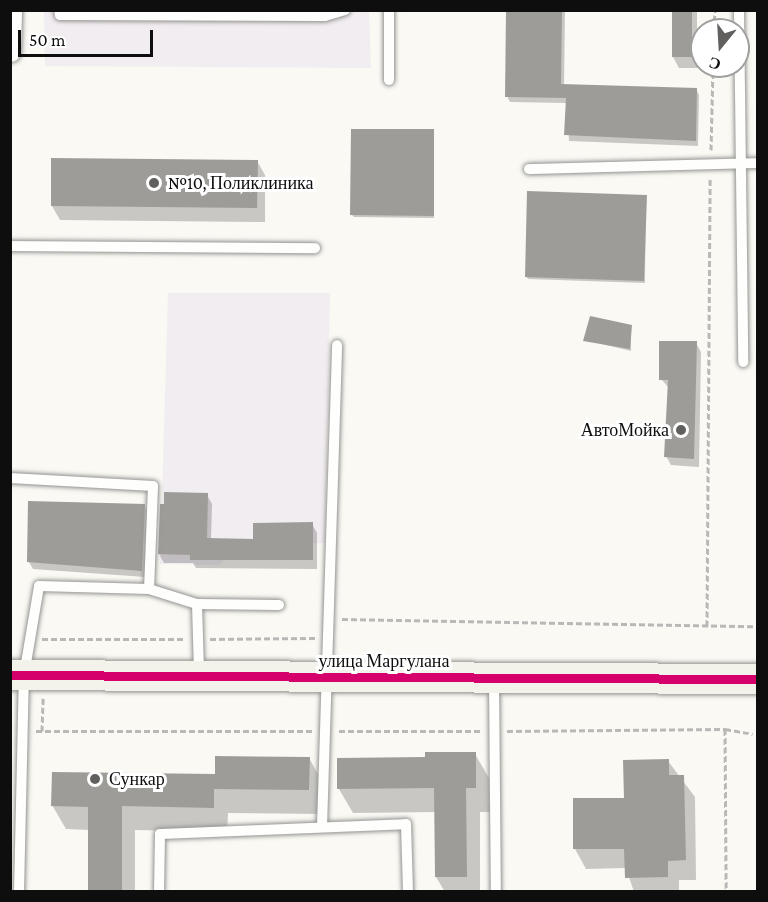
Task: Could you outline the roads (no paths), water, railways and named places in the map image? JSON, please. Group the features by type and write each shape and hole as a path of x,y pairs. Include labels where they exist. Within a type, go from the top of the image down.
{"street":[{"path":"10,51 11,10"},
{"name":"улица Маргулана","path":"17,675 758,679"}],"lane":[{"path":"59,10 60,15 290,16 325,16 345,10"},
{"path":"389,10 389,80"},
{"path":"739,10 744,362"},
{"path":"529,170 758,163"},
{"path":"10,246 315,248"},
{"path":"322,827 337,345"},
{"path":"10,478 153,486 149,589"},
{"path":"19,891 23,731 17,675 30,639 39,586 149,589 197,604 279,605"},
{"path":"197,604 199,677"},
{"path":"494,678 496,891"},
{"path":"159,891 160,834 406,824 408,891"}],"place":[{"name":"№10, Поликлиника","path":"154,183"},
{"name":"АвтоМойка","path":"681,430"},
{"name":"Сункар","path":"95,779"}]}
